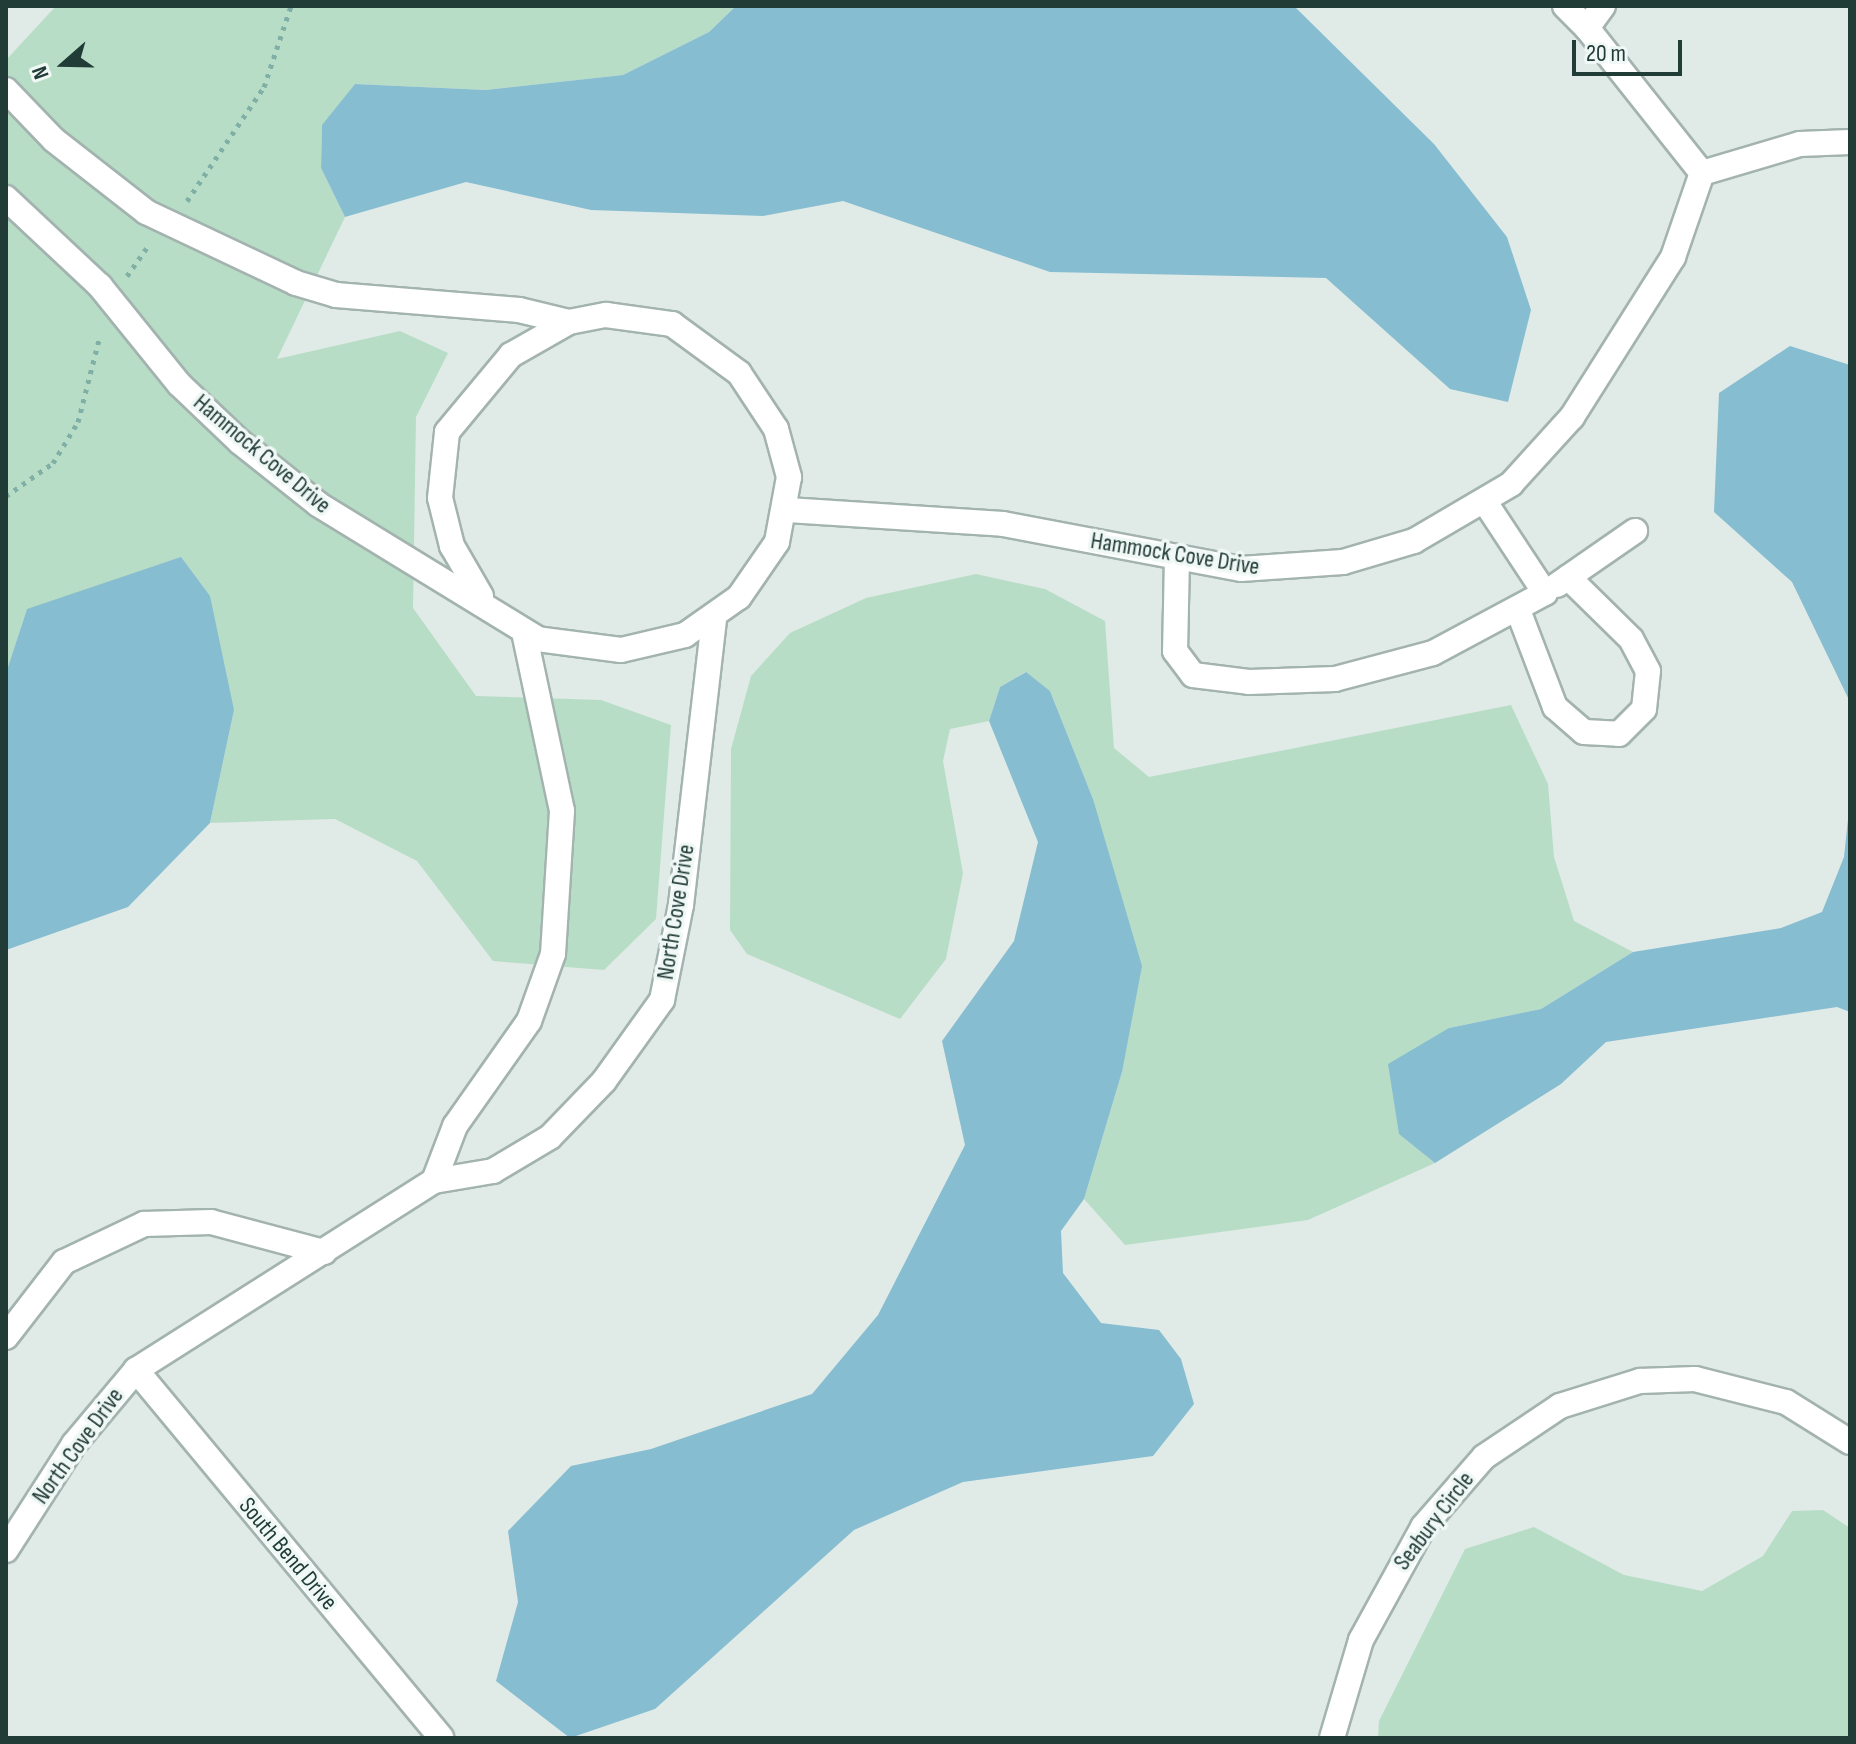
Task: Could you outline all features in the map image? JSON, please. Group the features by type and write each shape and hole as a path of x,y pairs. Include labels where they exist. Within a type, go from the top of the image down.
{"street":[{"path":"1565,6 1587,28 1702,173 1800,144 1850,142"},
{"path":"1587,28 1603,6"},
{"name":"Hammock Cove Drive","path":"6,90 105,183 167,223 336,295 519,310 569,322 640,316 715,350 760,399 776,429 787,460 788,510 759,570 714,618 674,639 621,650 570,648 524,632 484,600 330,511 240,442 179,384 113,301 6,198"},
{"name":"Hammock Cove Drive","path":"788,510 1003,524 1241,569 1343,562 1414,541 1485,502 1544,453 1572,417 1673,257 1702,173"},
{"name":"Hammock Cove Drive","path":"484,600 452,546 440,498 447,432 511,355 569,322"},
{"path":"1485,502 1545,593"},
{"path":"1177,558 1175,651 1193,675 1249,682 1335,679 1433,653 1518,610 1635,531"},
{"path":"1518,610 1555,707 1584,732 1619,734 1644,709 1648,671 1631,639 1568,577"},
{"name":"North Cove Drive","path":"6,1550 74,1444 136,1370 176,1338 324,1252 434,1181 493,1171 550,1137 604,1081 662,1000 681,905 714,618"},
{"path":"434,1181 455,1126 529,1021 553,954 562,811 524,632"},
{"path":"6,1337 64,1262 144,1224 211,1222 324,1252"},
{"name":"South Bend Drive","path":"136,1370 441,1738"},
{"name":"Seabury Circle","path":"1332,1738 1361,1640 1423,1527 1484,1457 1533,1421 1603,1389 1695,1379 1786,1402 1850,1442"}],"path":[{"path":"6,496 53,463 78,422 113,301 264,87 291,6"}],"green space":[{"path":"56,6 736,6 709,32 623,75 486,90 355,84 322,126 321,168 345,217 277,359 400,331 448,353 416,417 413,608 476,696 601,700 671,725 656,919 604,970 493,961 417,861 335,819 210,823 234,710 27,609 6,673 6,60"},
{"path":"976,574 1045,589 1105,621 1114,748 1149,777 1511,705 1548,784 1554,857 1574,921 1633,952 1541,1009 1449,1028 1399,1133 1435,1163 1308,1220 1125,1245 1084,1199 1122,1072 1093,799 1050,691 1025,672 1000,687 989,721 950,729 943,761 963,873 946,959 900,1019 747,954 730,930 731,749 751,676 790,633 866,598"},
{"path":"1823,1510 1850,1528 1850,1738 1378,1738 1379,1721 1465,1549 1534,1527 1624,1575 1702,1591 1763,1556 1792,1511"}],"water":[{"path":"736,6 1294,6 1434,144 1507,237 1531,310 1508,402 1450,389 1326,278 1050,272 843,201 763,216 591,210 466,182 345,217 321,168 322,125 355,84 486,90 623,75 709,32"},
{"path":"1790,346 1850,365 1850,702 1792,582 1714,512 1719,393"},
{"path":"181,557 210,596 234,710 210,823 128,907 6,950 6,673 27,609"},
{"path":"1026,672 1050,691 1093,799 1142,966 1122,1072 1084,1199 1061,1231 1063,1273 1101,1323 1159,1330 1181,1359 1194,1404 1153,1456 963,1482 854,1530 655,1709 570,1738 496,1681 518,1602 508,1531 571,1466 651,1449 812,1394 878,1315 965,1145 942,1041 1014,941 1038,842 989,721 1000,687"},
{"path":"1850,800 1850,1012 1837,1007 1606,1042 1561,1084 1435,1163 1399,1134 1388,1064 1449,1028 1541,1009 1633,952 1781,928 1822,912 1844,857"}]}
